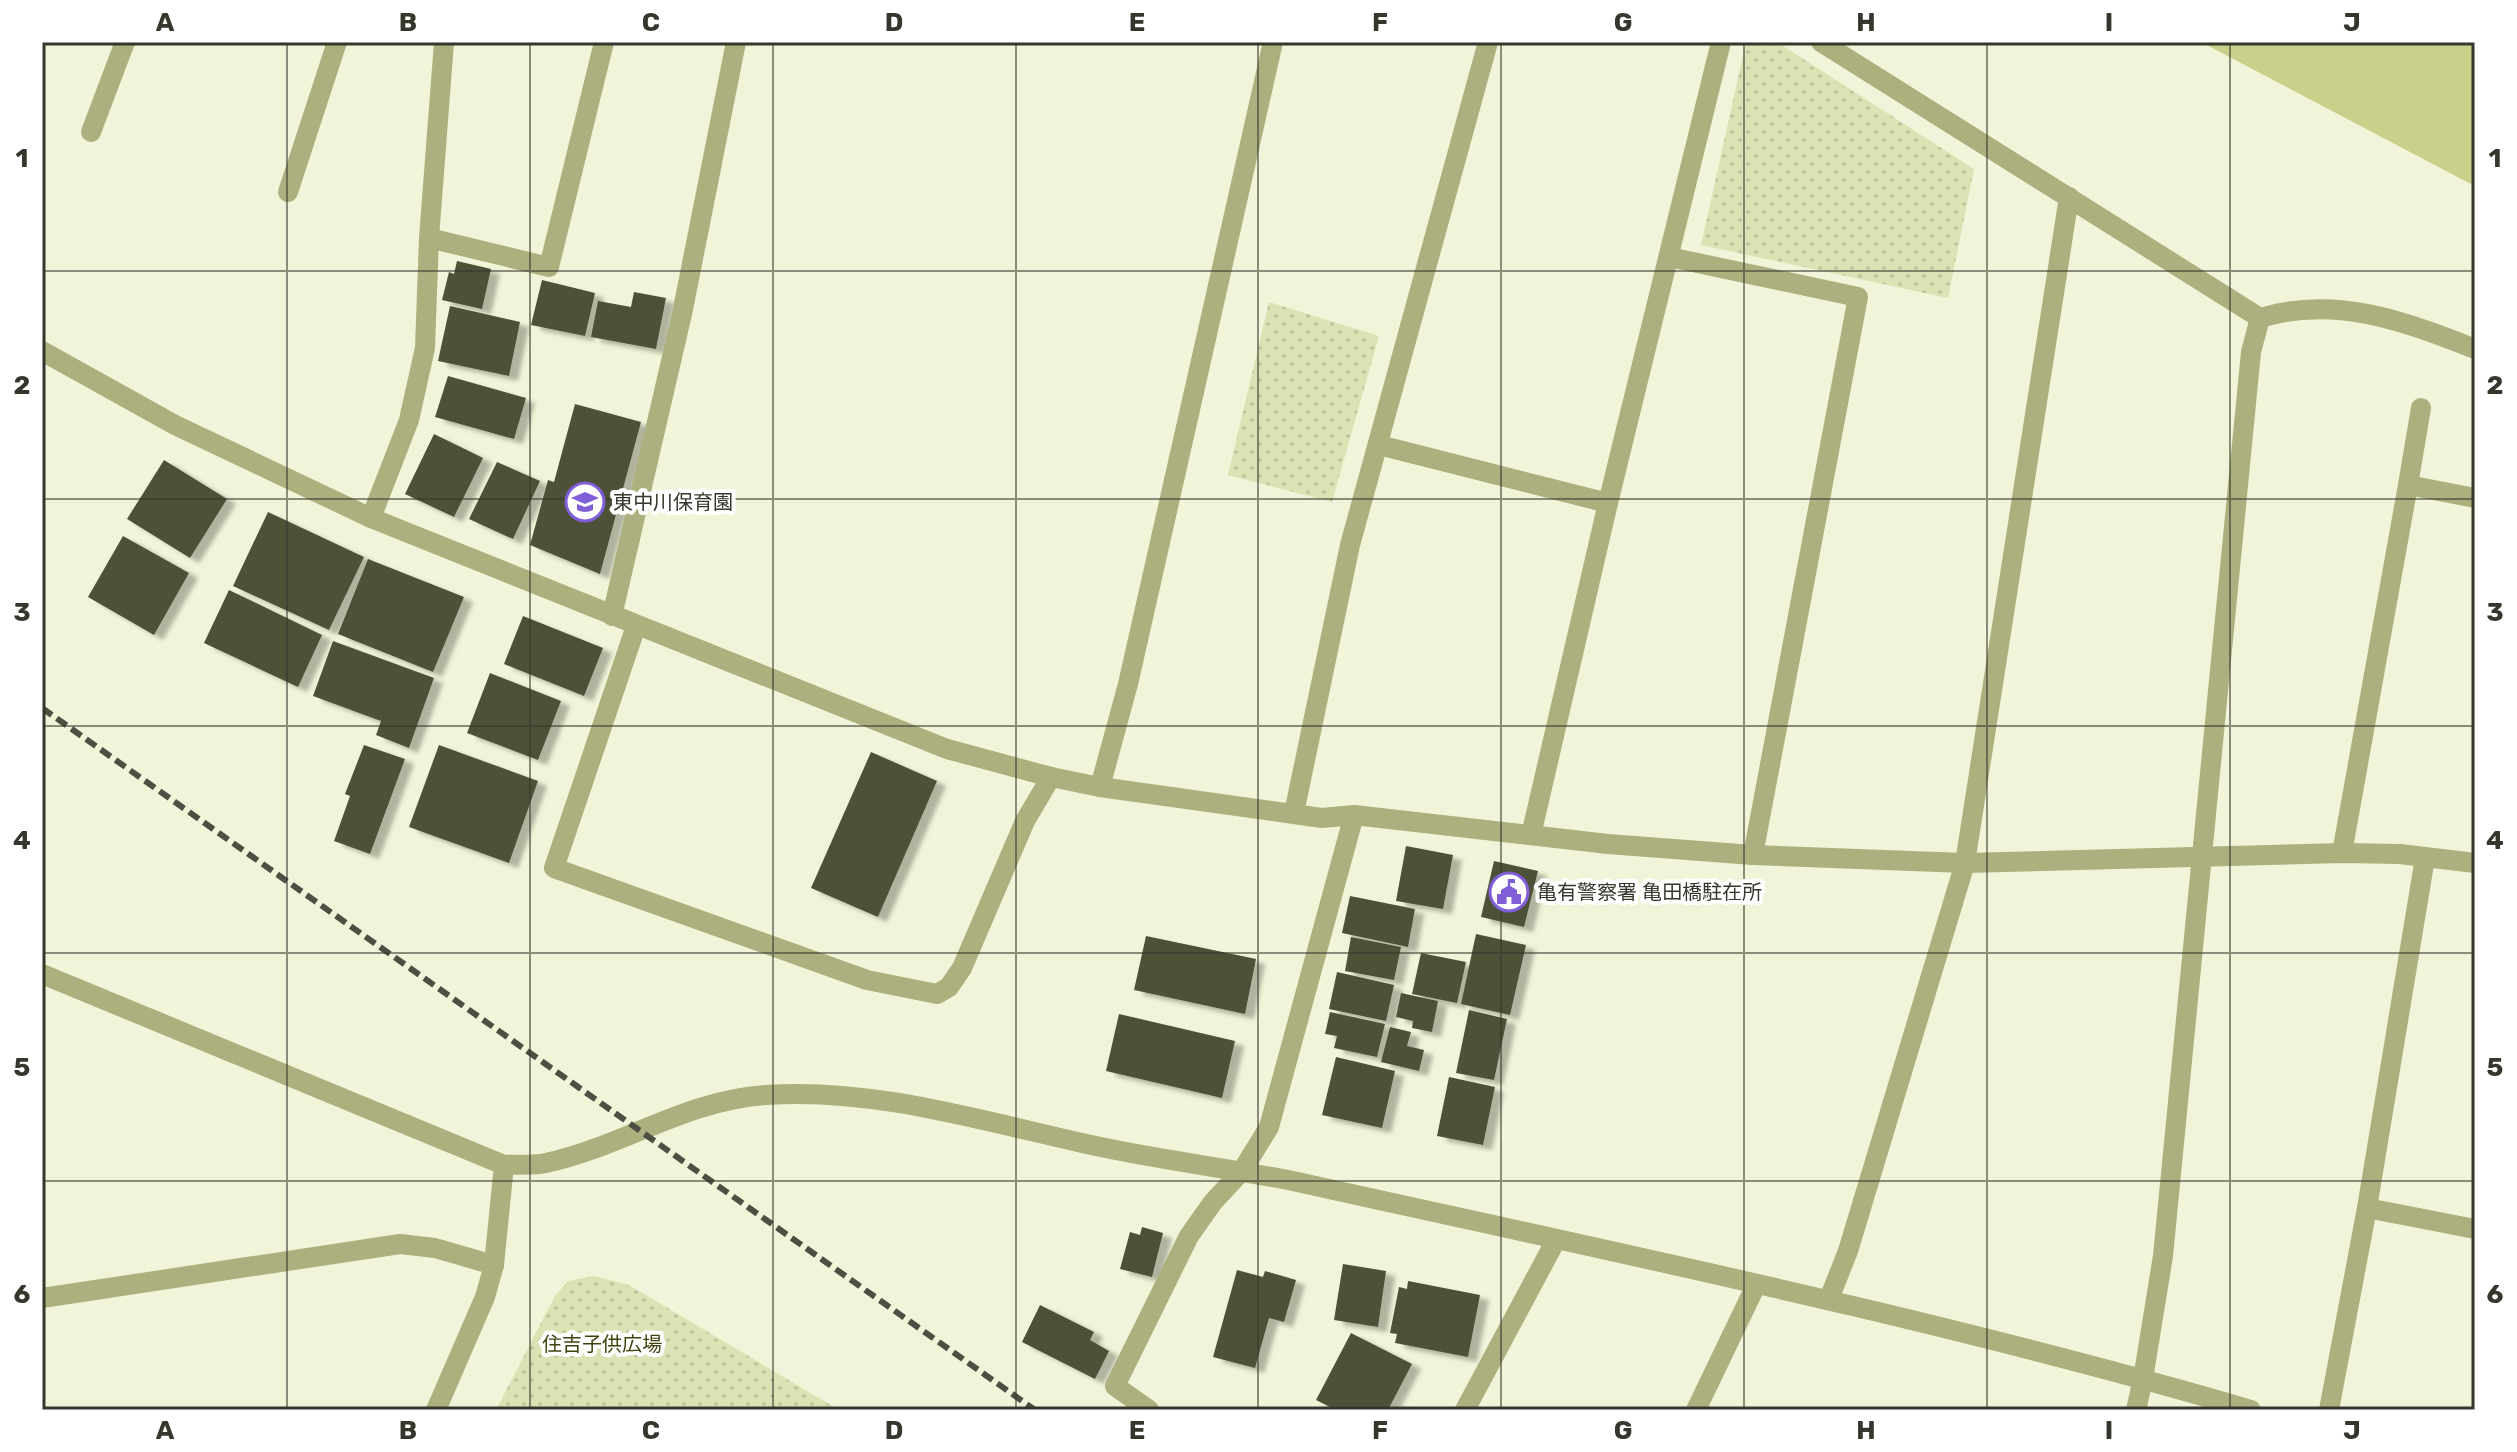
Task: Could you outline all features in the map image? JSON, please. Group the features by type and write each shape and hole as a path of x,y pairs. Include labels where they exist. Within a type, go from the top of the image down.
{"street":[{"path":"91,132 125,42"},
{"path":"288,192 337,42"},
{"path":"429,238 549,267 604,42"},
{"path":"612,616 682,314 736,42"},
{"path":"1100,787 1128,684 1273,42"},
{"path":"1294,813 1350,545 1488,42"},
{"path":"1531,835 1608,503 1721,42"},
{"path":"1821,42 2260,318 2283,311 2329,308 2397,319 2475,349"},
{"path":"371,518 409,420 425,348 440,43"},
{"path":"1829,1299 1848,1251 1965,863 2069,197"},
{"path":"1669,257 1858,297 1753,855"},
{"path":"2136,1410 2163,1256 2251,352 2260,318"},
{"path":"42,351 175,425 371,518 947,749 1051,777 1100,787 1322,818 1354,815 1753,855 1965,863 2342,853 2400,854 2475,863"},
{"path":"2342,853 2421,408"},
{"path":"1379,445 1608,503"},
{"path":"2408,485 2475,498"},
{"path":"636,626 554,868 569,874 867,980 937,994 949,987 962,968 1025,821 1051,777"},
{"path":"1149,1410 1115,1386 1189,1236 1213,1202 1242,1171 1269,1127 1354,815"},
{"path":"2329,1410 2367,1208 2425,858"},
{"path":"42,974 504,1165 544,1164 669,1117 762,1095 809,1093 885,1100 1153,1158 1242,1171 1829,1299 2143,1379 2251,1410"},
{"path":"436,1410 485,1297 494,1265 504,1165"},
{"path":"2367,1208 2475,1229"},
{"path":"1465,1410 1556,1240"},
{"path":"42,1298 400,1244 435,1248 494,1265"},
{"path":"1696,1410 1756,1285"}],"green space":[{"path":"1746,42 1777,42 1974,169 1948,298 1701,245"},
{"path":"1269,302 1379,336 1332,502 1228,475"},
{"name":"住吉子供広場","path":"594,1276 629,1285 839,1410 496,1410 555,1296 568,1281"}],"shaded area":[{"path":"2201,42 2475,42 2475,186 2467,182"}],"building":[{"path":"457,261 491,269 482,309 442,300 449,272 454,274"},
{"path":"542,280 595,293 585,336 531,325"},
{"path":"634,292 666,298 656,349 591,337 598,301 631,307"},
{"path":"450,306 520,322 509,376 438,361"},
{"path":"448,376 526,398 514,439 435,417"},
{"path":"575,404 641,422 600,574 530,545 548,480 554,482"},
{"path":"434,434 483,458 454,517 405,494"},
{"path":"164,460 227,499 190,558 127,519"},
{"path":"497,462 540,481 513,539 469,519"},
{"path":"268,512 364,557 329,630 233,586"},
{"path":"123,536 189,573 154,635 88,597"},
{"path":"368,559 464,597 433,672 338,634"},
{"path":"229,590 322,635 298,687 204,643"},
{"path":"523,616 603,648 584,696 504,664"},
{"path":"333,641 434,678 409,748 376,735 381,721 313,696"},
{"path":"490,673 561,701 538,760 467,733"},
{"path":"364,745 405,759 370,854 334,841 350,796 345,794"},
{"path":"439,745 538,781 509,863 409,827"},
{"path":"871,752 937,781 878,917 811,888"},
{"path":"1406,846 1453,855 1443,909 1396,901"},
{"path":"1494,861 1538,871 1524,927 1481,917"},
{"path":"1350,896 1415,909 1408,947 1342,933"},
{"path":"1476,934 1526,945 1510,1015 1461,1004"},
{"path":"1146,936 1256,959 1245,1014 1134,990"},
{"path":"1351,937 1401,947 1394,980 1345,971"},
{"path":"1421,953 1466,962 1457,1003 1412,994"},
{"path":"1337,972 1394,985 1386,1021 1329,1009"},
{"path":"1401,993 1438,1001 1432,1032 1412,1028 1413,1021 1396,1017"},
{"path":"1469,1010 1507,1019 1494,1080 1456,1073"},
{"path":"1330,1012 1385,1024 1377,1057 1334,1048 1337,1036 1325,1034"},
{"path":"1119,1014 1235,1041 1222,1098 1106,1071"},
{"path":"1390,1027 1411,1032 1407,1046 1424,1050 1419,1071 1381,1062"},
{"path":"1336,1057 1395,1071 1382,1128 1322,1115"},
{"path":"1449,1077 1495,1087 1483,1145 1437,1136"},
{"path":"1142,1227 1163,1233 1152,1277 1120,1269 1130,1232 1140,1235"},
{"path":"1343,1264 1386,1271 1378,1327 1334,1320"},
{"path":"1237,1270 1263,1277 1265,1271 1296,1280 1284,1322 1269,1318 1255,1368 1213,1357"},
{"path":"1408,1281 1480,1295 1468,1357 1395,1343 1397,1334 1390,1333 1399,1287 1407,1289"},
{"path":"1040,1305 1094,1332 1090,1340 1109,1351 1095,1379 1022,1342"},
{"path":"1351,1333 1412,1364 1388,1410 1336,1410 1316,1400"}],"railway":[{"path":"42,708 1035,1410"}],"place":[{"name":"東中川保育園","path":"585,502"},
{"name":"亀有警察署 亀田橋駐在所","path":"1509,892"}]}
